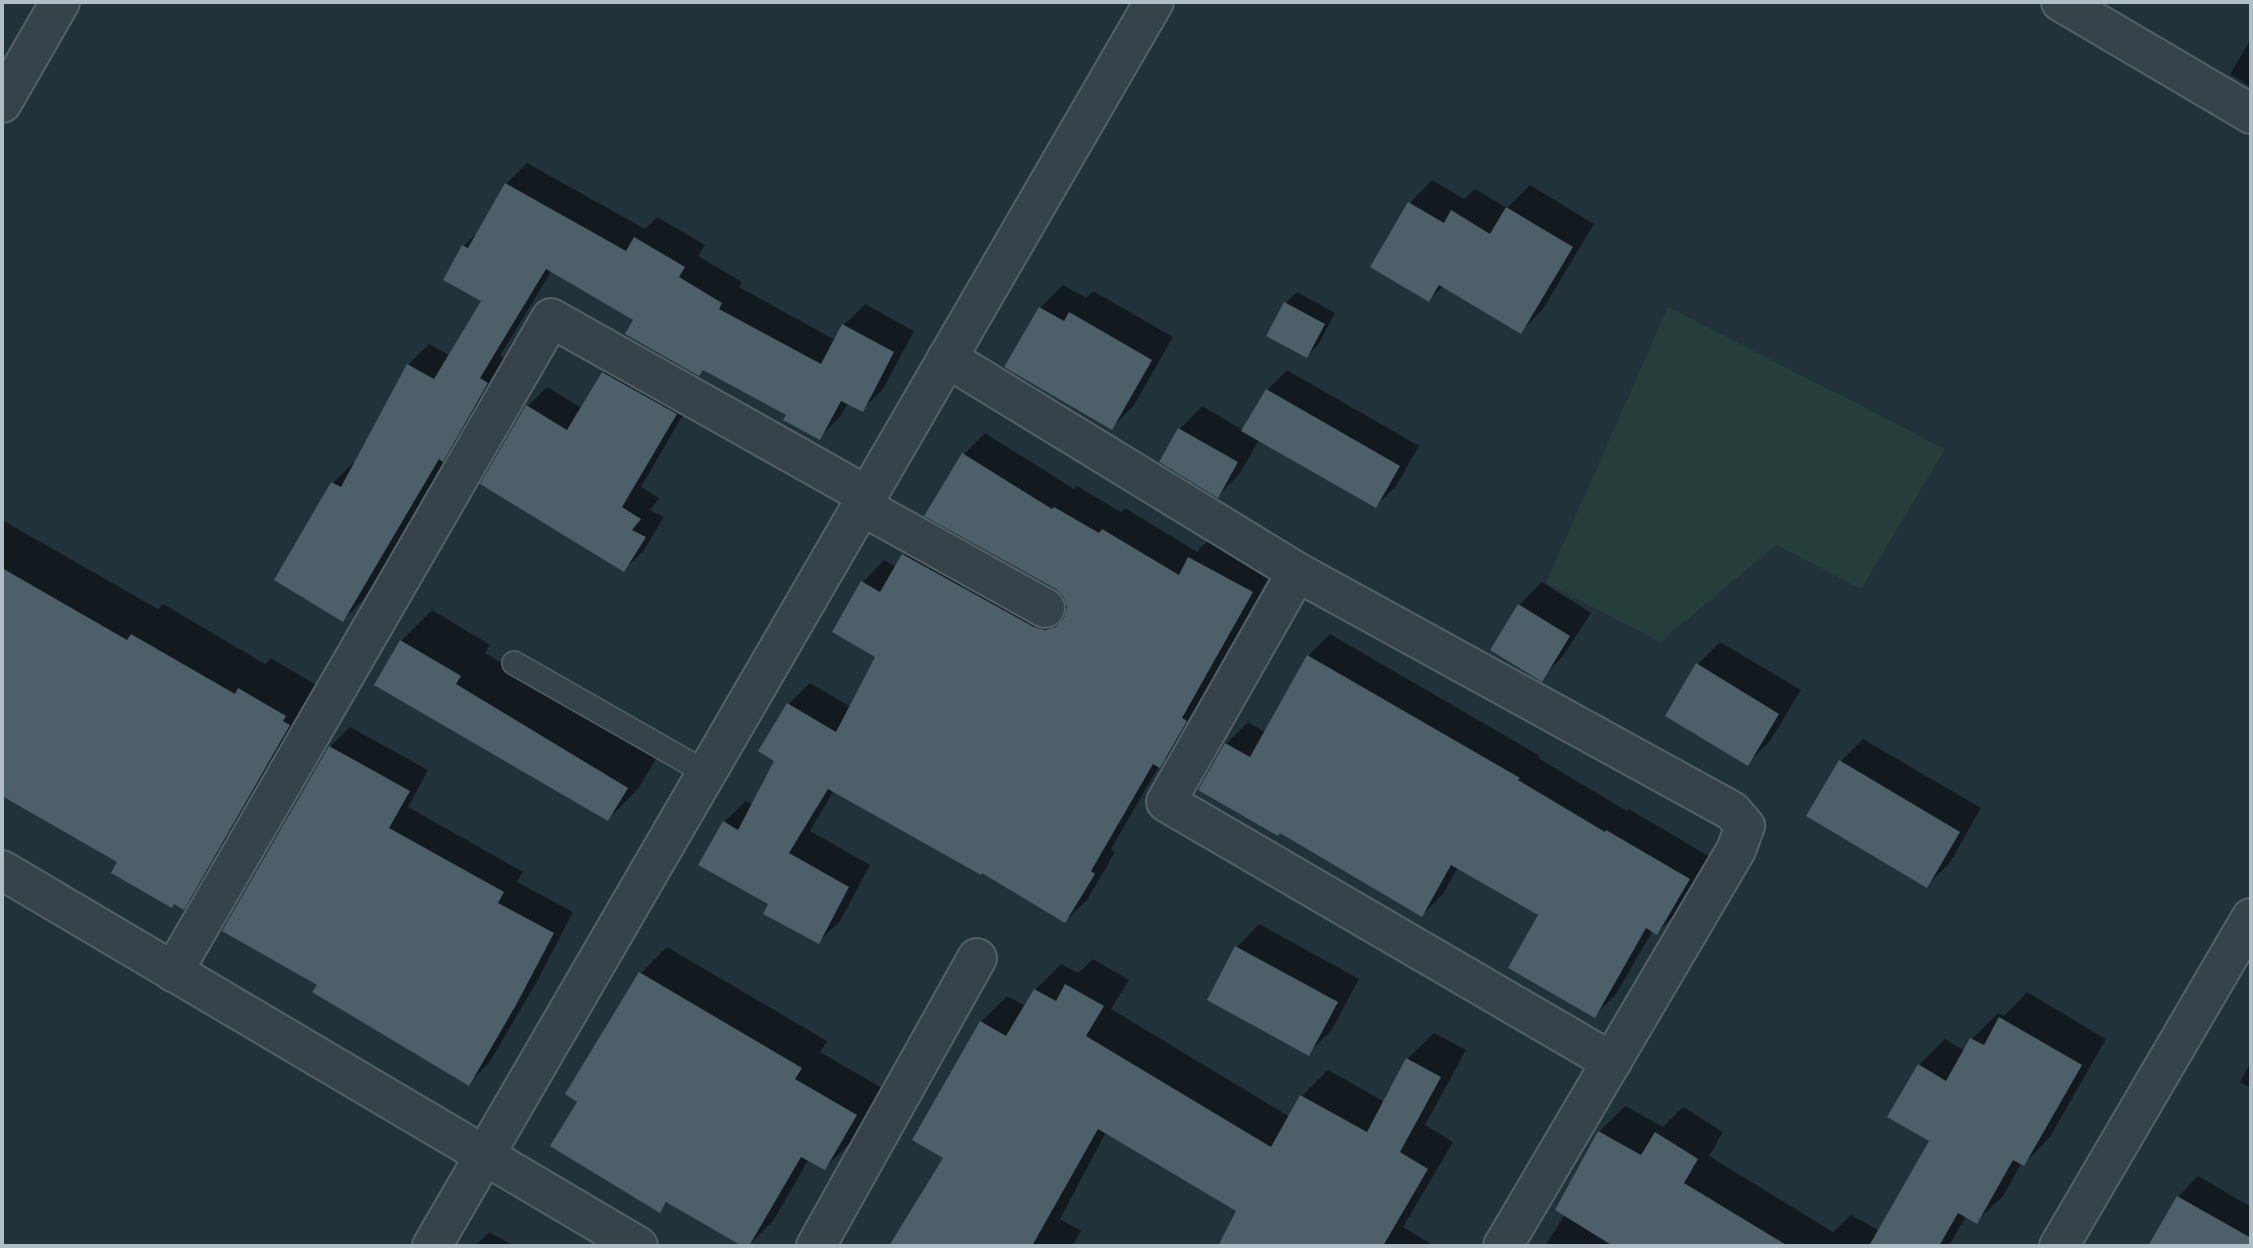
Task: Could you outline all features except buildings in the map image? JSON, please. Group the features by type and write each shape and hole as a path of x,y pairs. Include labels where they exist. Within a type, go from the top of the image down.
{"street":[{"path":"2,103 61,2"},
{"path":"432,1246 1154,2"},
{"path":"2061,2 2251,114"},
{"path":"173,972 551,318 1045,608"},
{"path":"947,358 1297,572 1732,811 1745,826 1736,850 1503,1246"},
{"path":"1297,572 1166,802 1612,1062"},
{"path":"2,870 639,1246"},
{"path":"2059,1246 2251,918"},
{"path":"816,1246 977,958"}],"lane":[{"path":"514,663 705,772"}],"green space":[{"path":"1668,307 1945,449 1861,589 1776,545 1660,642 1546,583"}]}
